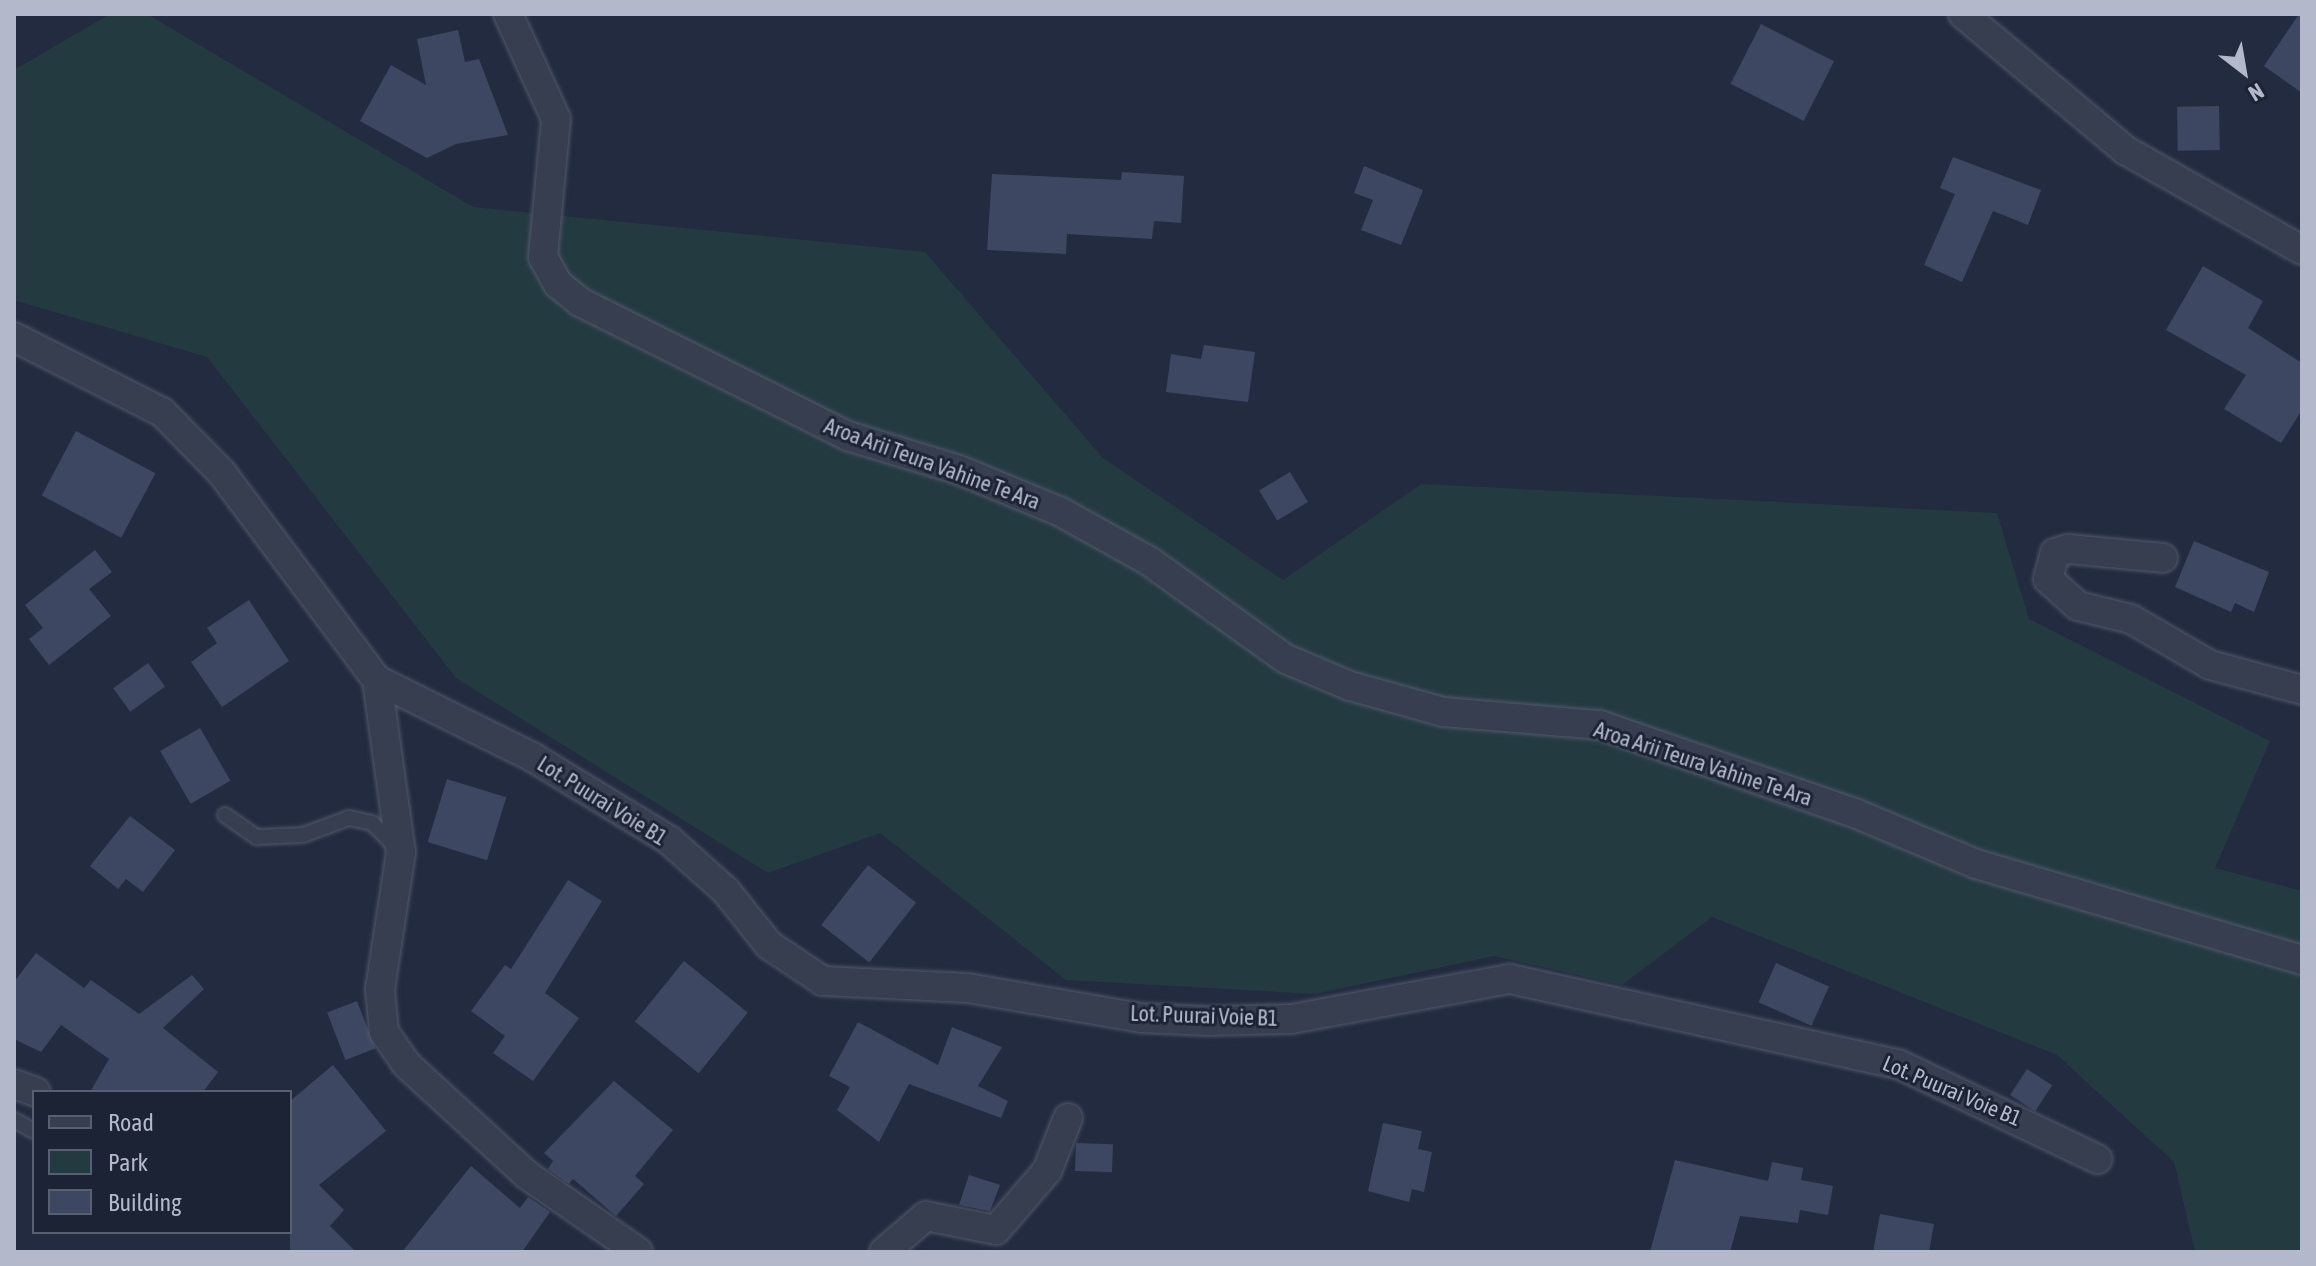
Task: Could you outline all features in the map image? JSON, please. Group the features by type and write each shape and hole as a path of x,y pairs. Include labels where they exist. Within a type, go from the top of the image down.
{"street":[{"name":"Aroa Arii Teura Vahine Te Ara","path":"508,14 556,119 540,230 543,257 558,284 580,302 848,436 959,470 1061,512 1149,561 1286,659 1350,686 1444,712 1600,725 1857,814 1976,864 2302,960"},
{"path":"1963,14 2125,150 2302,250"},
{"name":"Lot. Puurai Voie B1","path":"14,337 162,412 222,473 377,680 534,758 669,840 726,891 769,945 823,981 968,988 1141,1018 1208,1021 1291,1019 1510,979 1898,1064 2097,1159"},
{"path":"2163,558 2068,549 2055,553 2048,579 2078,606 2131,619 2210,665 2302,690"},
{"name":"Lot. Puurai Voie B1","path":"377,680 401,852 380,989 384,1032 406,1064 527,1175 638,1252"},
{"path":"884,1252 926,1216 996,1230 1047,1171 1068,1118"}],"lane":[{"path":"225,815 257,837 360,821 401,852"},
{"path":"14,1120 32,1130"}],"green space":[{"path":"110,14 147,14 473,207 925,252 1103,458 1283,580 1421,484 1997,513 2029,619 2270,741 2215,868 2302,891 2302,1252 2195,1252 2174,1162 2057,1055 1712,917 1622,985 1494,956 1315,994 1066,980 880,833 768,873 456,678 207,357 14,300 14,70"}],"building":[{"path":"2299,14 2302,14 2302,93 2264,66"},
{"path":"1761,24 1834,61 1804,121 1731,84"},
{"path":"458,30 465,62 479,59 508,135 456,144 427,158 360,121 391,65 426,85 417,39"},
{"path":"2219,106 2220,150 2178,151 2177,107"},
{"path":"1953,157 2041,190 2028,225 1993,211 1962,282 1924,265 1955,194 1940,188"},
{"path":"1364,166 1423,190 1401,245 1361,230 1373,200 1354,193"},
{"path":"1122,172 1184,176 1181,223 1154,221 1152,239 1067,234 1066,254 987,250 992,174 1121,180"},
{"path":"2203,266 2263,301 2248,328 2302,363 2302,410 2281,443 2224,409 2246,375 2166,330"},
{"path":"1204,345 1255,352 1248,402 1166,392 1171,354 1201,359"},
{"path":"76,431 155,473 121,538 42,495"},
{"path":"1290,472 1308,502 1277,521 1259,491"},
{"path":"2194,541 2269,572 2254,612 2235,603 2231,612 2175,587"},
{"path":"95,550 112,572 89,589 111,616 49,665 29,639 43,628 25,605"},
{"path":"249,600 289,661 222,707 191,662 217,643 207,628"},
{"path":"148,663 165,686 130,712 113,688"},
{"path":"200,728 230,781 191,804 160,751"},
{"path":"447,779 506,797 487,860 428,842"},
{"path":"130,816 175,850 143,892 126,879 118,889 90,866"},
{"path":"868,865 916,903 869,962 821,925"},
{"path":"568,880 602,901 545,993 579,1018 533,1081 493,1053 505,1036 471,1011 505,965 511,969"},
{"path":"36,953 84,988 91,980 139,1014 192,975 204,989 163,1028 218,1072 204,1090 91,1090 109,1059 61,1025 41,1052 14,1039 14,982"},
{"path":"684,961 748,1013 699,1073 635,1022"},
{"path":"1776,963 1829,987 1811,1026 1759,1002"},
{"path":"357,1001 375,1049 345,1060 327,1012"},
{"path":"858,1022 938,1065 952,1027 1002,1047 978,1086 1008,1101 1001,1118 909,1084 879,1142 837,1110 850,1087 829,1076"},
{"path":"333,1065 386,1131 319,1185 344,1210 330,1226 356,1252 290,1252 292,1099"},
{"path":"2027,1069 2052,1085 2035,1111 2010,1095"},
{"path":"614,1081 673,1130 635,1176 644,1184 616,1216 573,1179 569,1184 548,1169 553,1161 544,1153"},
{"path":"1383,1123 1422,1131 1418,1149 1432,1152 1424,1192 1412,1189 1409,1202 1368,1191"},
{"path":"1076,1143 1113,1144 1112,1172 1075,1171"},
{"path":"1675,1160 1768,1181 1772,1162 1803,1168 1801,1180 1833,1186 1828,1215 1800,1210 1798,1223 1740,1216 1730,1252 1650,1252"},
{"path":"471,1166 520,1208 528,1197 550,1212 522,1252 402,1252"},
{"path":"969,1175 1000,1185 990,1211 959,1205"},
{"path":"1880,1214 1934,1224 1929,1252 1873,1252"}]}
